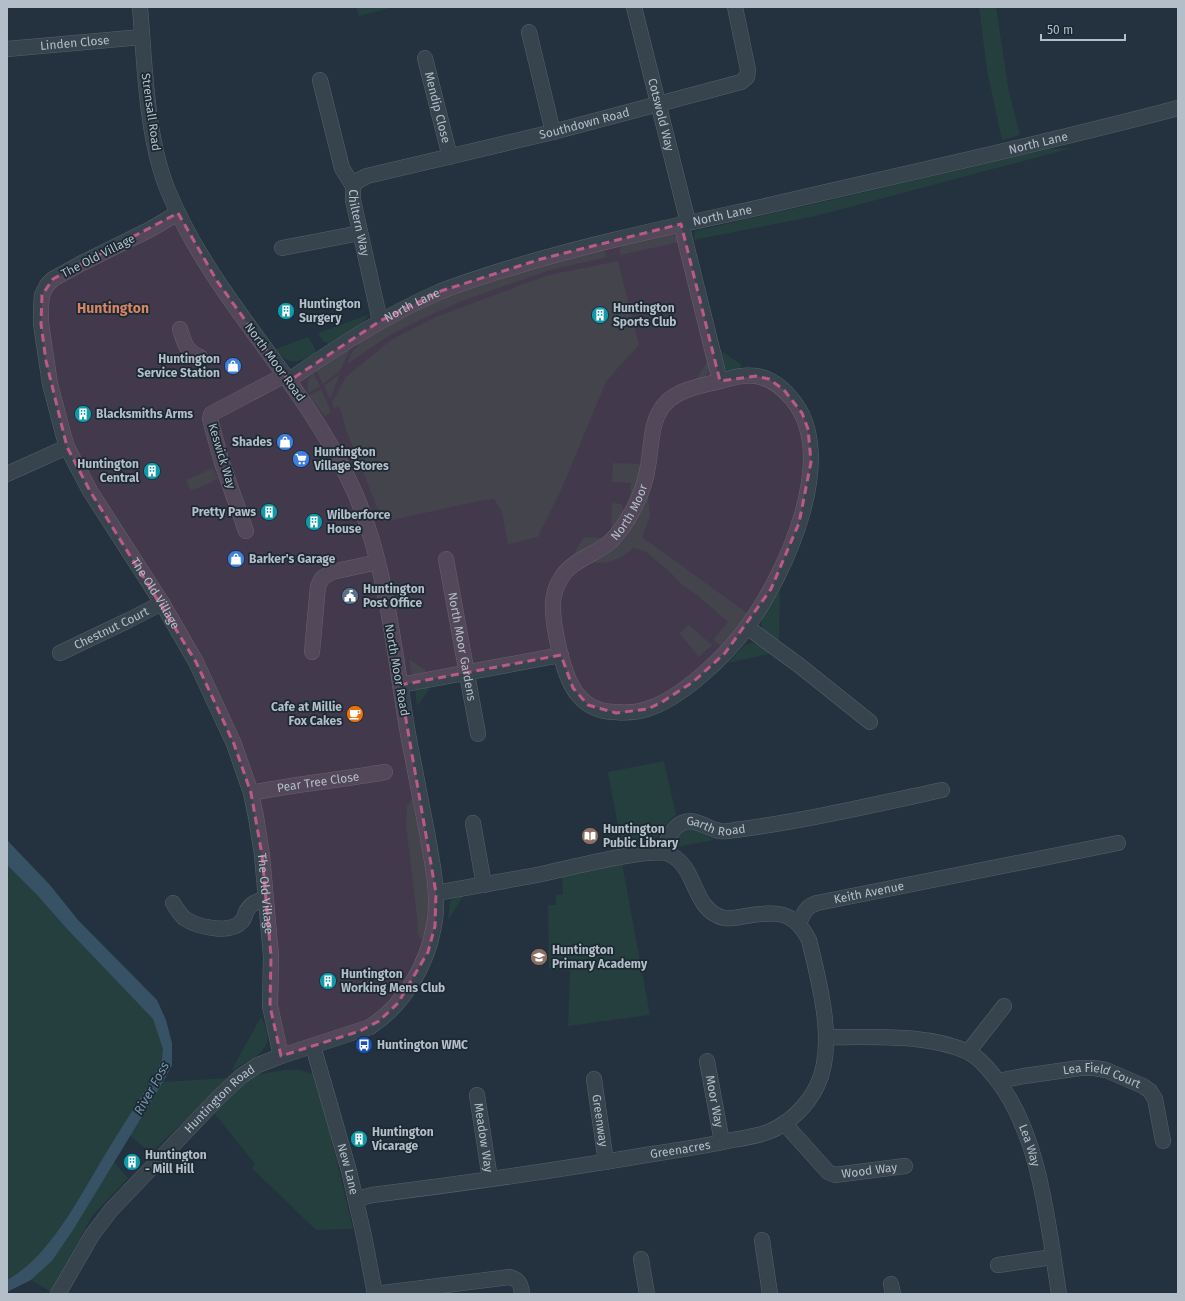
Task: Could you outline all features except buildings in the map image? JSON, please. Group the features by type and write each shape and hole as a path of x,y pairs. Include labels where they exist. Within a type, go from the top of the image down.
{"street":[{"name":"Strensall Road","path":"140,7 150,114 158,159 163,178 178,212"},
{"name":"Cotswold Way","path":"634,7 658,105 684,223"},
{"name":"Southdown Road","path":"353,186 359,180 367,176 450,158 658,105 741,82 747,77 748,70 735,7"},
{"path":"529,32 553,132"},
{"name":"Linden Close","path":"7,49 142,37"},
{"name":"Mendip Close","path":"425,58 450,158"},
{"name":"Chiltern Way","path":"320,80 342,168 353,186 353,200 380,321"},
{"name":"North Lane","path":"287,378 380,321 441,291 541,259 684,223 1000,152 1178,108"},
{"name":"North Moor Road","path":"178,212 198,251 217,281 287,378 329,441 350,482 367,525 378,562 430,850 436,893 434,926 428,952 413,982 398,1003 379,1021 370,1027 313,1046"},
{"name":"The Old Village","path":"178,212 149,230 53,279 44,291 41,306 41,324 46,361 56,408 68,447 90,491 162,603 196,662 234,744 251,793 260,840 271,956 270,1006 280,1056"},
{"path":"684,223 720,380"},
{"path":"282,248 360,233"},
{"path":"180,329 186,345 191,352 200,357"},
{"name":"North Moor","path":"743,376 756,376 769,379 777,384 794,400 802,413 808,429 811,445 811,462 809,482 799,523 789,551 771,589 747,627 726,653 709,669 684,689 648,709 616,712 601,711 588,705 578,696 572,688 566,674 557,636 553,601 556,589 560,578 566,570 600,549 611,541 621,530 635,505 644,484 653,432 657,417 662,407 680,392 720,380 743,376"},
{"name":"Keswick Way","path":"246,531 222,463 210,419 211,414 287,378"},
{"path":"7,474 68,447"},
{"name":"North Moor Gardens","path":"446,559 478,734"},
{"path":"312,652 318,586 322,578 332,572 378,562"},
{"name":"Chestnut Court","path":"60,653 162,603"},
{"path":"747,627 800,666 869,723"},
{"path":"400,685 561,655"},
{"name":"Pear Tree Close","path":"251,793 278,787 337,780 385,772"},
{"name":"Garth Road","path":"662,852 673,829 677,825 690,821 697,822 720,832 813,817 942,790"},
{"path":"473,823 484,885"},
{"name":"Keith Avenue","path":"799,923 806,908 817,903 1118,843"},
{"path":"436,893 484,885 622,857 662,852 672,855 682,864 692,877 697,894 703,904 724,918 776,913 788,916 799,923"},
{"path":"173,903 183,917 199,926 219,928 235,926 242,921 253,902 265,898"},
{"name":"Greenacres","path":"356,1199 372,1195 490,1180 606,1162 722,1142 769,1132 784,1123 809,1100 818,1085 823,1069 827,1037 825,1012 809,940 799,923"},
{"path":"968,1052 1004,1006"},
{"name":"Lea Way","path":"827,1037 894,1037 917,1039 968,1052 980,1060 998,1081 1021,1120 1042,1194 1058,1294"},
{"name":"Huntington Road","path":"58,1294 92,1235 111,1210 218,1098 240,1077 258,1065 280,1056 313,1046"},
{"name":"New Lane","path":"313,1046 349,1171 375,1294"},
{"name":"Moor Way","path":"707,1061 722,1142"},
{"name":"Lea Field Court","path":"998,1081 1080,1068 1106,1070 1143,1086 1150,1091 1155,1099 1163,1141"},
{"name":"Greenway","path":"594,1079 606,1162"},
{"name":"Meadow Way","path":"477,1095 490,1180"},
{"name":"Wood Way","path":"784,1123 828,1172 835,1175 905,1166"},
{"path":"762,1240 770,1294"},
{"path":"998,1265 1053,1257"},
{"path":"641,1259 647,1294"},
{"path":"375,1294 510,1277 516,1279 521,1285 522,1294"}],"highlighted area":[{"path":"178,213 217,281 289,381 380,321 441,291 541,259 681,224 720,381 756,376 769,379 784,390 802,413 808,429 811,462 799,523 771,589 725,653 693,682 662,702 648,709 616,713 588,705 573,688 561,655 400,685 436,893 435,926 428,952 398,1003 379,1021 360,1031 281,1056 270,1006 271,956 262,855 251,793 234,744 196,662 90,491 67,447 46,361 41,324 42,295 53,279"}],"green space":[{"path":"356,7 390,7 390,8 359,16"},
{"path":"979,7 996,7 1009,92 1020,135 1002,140 987,70"},
{"path":"1072,148 816,216 693,240 695,231 1049,149"},
{"path":"672,235 680,242 620,255 622,246"},
{"path":"599,249 603,250 607,257 550,270 462,301 390,335 347,364 353,350 359,346 357,342 419,308 455,294 537,267"},
{"path":"618,261 639,345 606,382 561,490 538,537 508,544 502,512 494,499 383,522 347,432 339,406 334,409 332,402 346,377 391,340 436,317 549,275"},
{"path":"368,315 363,323 329,344 323,341 318,333"},
{"path":"308,337 315,348 315,353 299,361 284,358 276,349"},
{"path":"352,345 340,371 323,384 316,370"},
{"path":"717,348 742,365 736,374 724,368"},
{"path":"709,359 707,375 698,381 696,379"},
{"path":"313,373 320,386 308,393 308,381"},
{"path":"340,374 330,399 324,386"},
{"path":"321,389 331,412 325,416 309,396"},
{"path":"613,463 642,464 639,480 630,498 631,483 612,482"},
{"path":"213,468 218,479 191,491 186,480"},
{"path":"648,496 650,516 642,537 747,613 738,627 721,646 713,640 728,622 697,595 681,584 670,572 646,552 634,548 624,555 609,562 591,562 627,530"},
{"path":"612,503 622,504 624,511 611,530"},
{"path":"584,537 604,538 572,557"},
{"path":"778,592 780,593 779,645 768,637 763,631 761,623 762,618"},
{"path":"689,625 712,645 699,657 679,633"},
{"path":"750,643 759,645 773,653 728,663 745,645"},
{"path":"409,659 425,670 426,674 412,674"},
{"path":"428,685 429,690 417,706 415,690"},
{"path":"664,761 676,815 652,841 622,848 608,772"},
{"path":"413,799 425,858 429,903 428,927 423,938 420,939 418,935 406,825 407,806"},
{"path":"690,828 714,840 676,847 677,837 683,831"},
{"path":"622,863 650,1015 568,1026 570,971 549,969 548,905 556,905 556,895 563,894 562,875"},
{"path":"7,865 154,1020 163,1046 163,1063 60,1228 35,1258 7,1280"},
{"path":"464,895 448,920 450,901 456,896"},
{"path":"261,1017 268,1037 266,1045 256,1056 231,1071"},
{"path":"285,1070 301,1070 312,1074 318,1083 353,1229 316,1230 252,1168 255,1164 214,1113 249,1080 265,1073"},
{"path":"229,1078 151,1153 130,1136 163,1082"},
{"path":"114,1162 128,1178 92,1216 51,1292 31,1280 52,1261"}],"water":[{"name":"River Foss","path":"7,840 50,885 78,920 157,1000 166,1020 172,1043 172,1065 73,1230 52,1261 31,1280 7,1292 7,1280 22,1270 50,1242 73,1208 114,1139 150,1083 162,1060 163,1049 153,1019 7,865"}],"place":[{"name":"Huntington Surgery","path":"286,311"},
{"name":"Huntington Sports Club","path":"600,315"},
{"name":"Huntington Service Station","path":"233,366"},
{"name":"Blacksmiths Arms","path":"83,414"},
{"name":"Shades","path":"285,442"},
{"name":"Huntington Village Stores","path":"301,459"},
{"name":"Huntington Central","path":"152,471"},
{"name":"Pretty Paws","path":"269,512"},
{"name":"Wilberforce House","path":"314,522"},
{"name":"Barker's Garage","path":"236,559"},
{"name":"Huntington Post Office","path":"350,596"},
{"name":"Cafe at Millie Fox Cakes","path":"355,714"},
{"name":"Huntington Public Library","path":"590,836"},
{"name":"Huntington Primary Academy","path":"539,957"},
{"name":"Huntington Working Mens Club","path":"328,981"},
{"name":"Huntington WMC","path":"364,1045"},
{"name":"Huntington Vicarage","path":"359,1139"},
{"name":"Huntington - Mill Hill","path":"132,1162"}],"district":[{"name":"Huntington","path":"113,308"}]}
